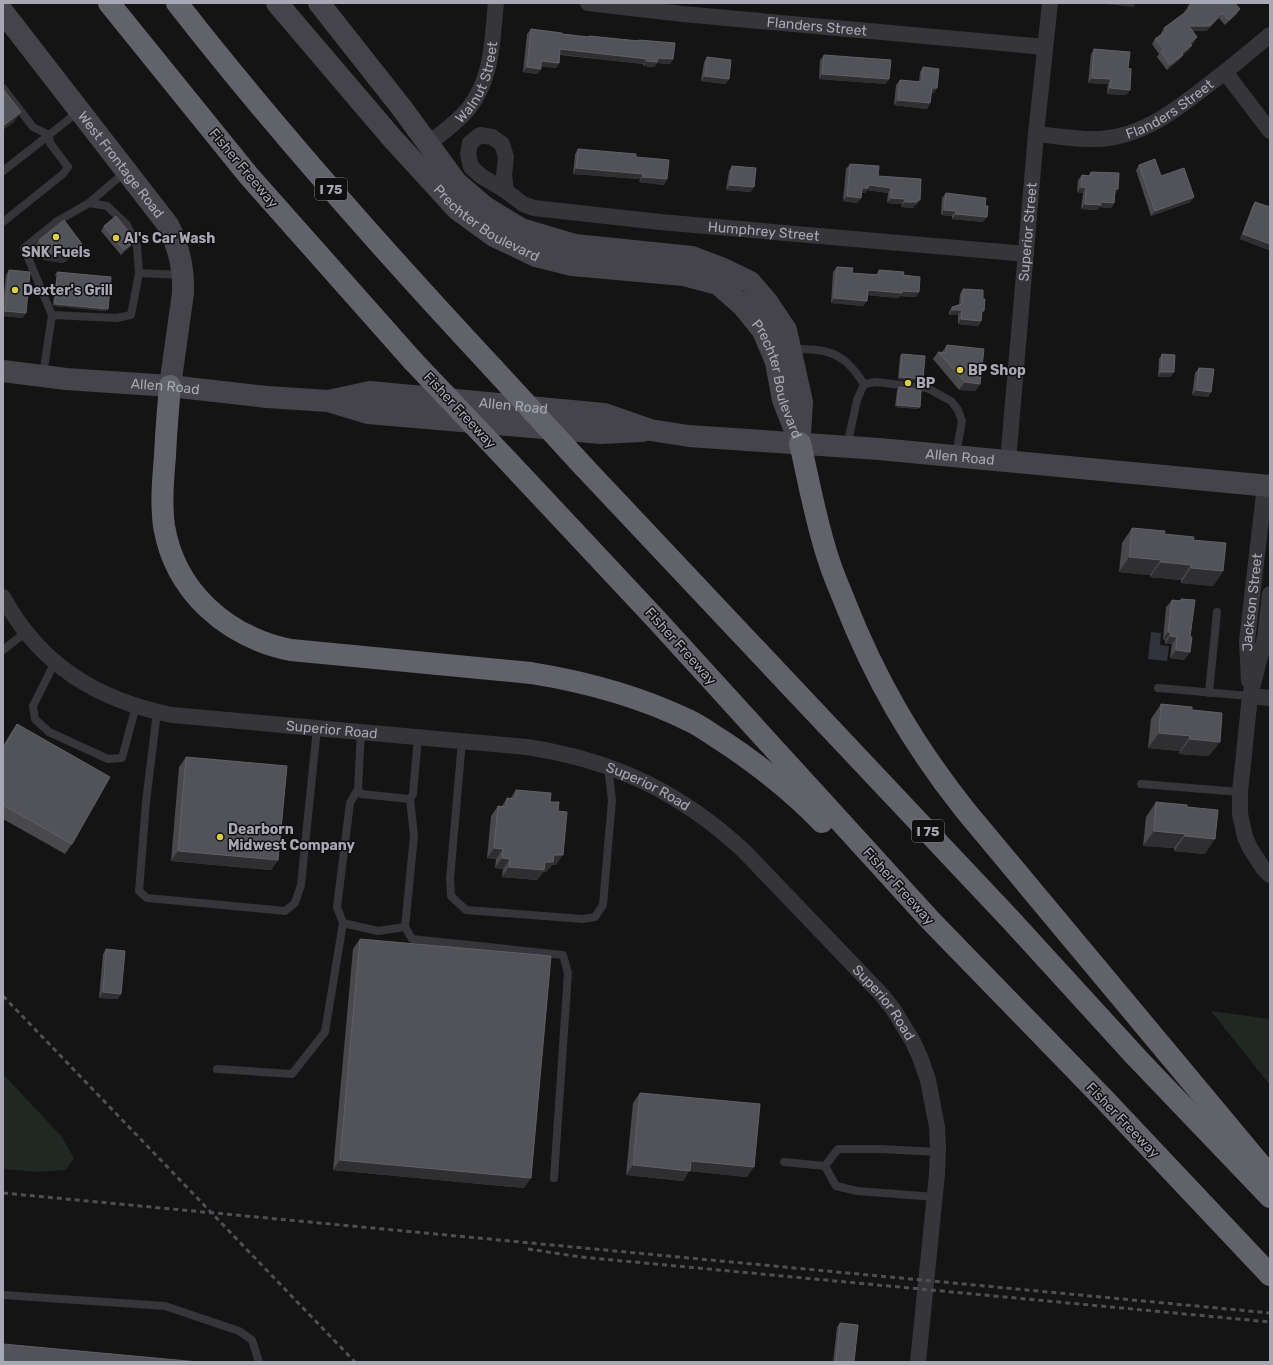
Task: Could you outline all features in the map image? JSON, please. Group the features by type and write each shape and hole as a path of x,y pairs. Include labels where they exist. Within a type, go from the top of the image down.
{"highway":[{"name":"Fisher Freeway","path":"109,3 249,176 413,361 655,618 931,921 1103,1098 1266,1270"},
{"name":"I 75","path":"177,3 214,51 298,151 426,296 584,467 1000,908 1137,1058 1270,1197"},
{"path":"170,386 162,502 164,526 171,550 183,576 197,596 217,617 237,631 263,643 291,650 531,673 613,690 654,705 692,722 752,760 799,798 863,865 931,921"},
{"path":"800,443 820,532 829,562 860,639 881,684 929,763 965,810 1270,1176"}],"main road":[{"name":"Prechter Boulevard","path":"319,3 401,107 456,182 485,207 521,229 575,245 692,257 721,268 750,282 768,303 786,330 802,402 800,443"},
{"name":"Prechter Boulevard","path":"281,4 392,138 457,209 494,236 536,256 572,265 684,275 718,284 743,306 763,331 776,362 784,400 800,443"},
{"name":"West Frontage Road","path":"3,12 168,225 179,252 183,275 183,292 170,386"},
{"name":"Allen Road","path":"3,371 66,379 170,386 267,397 328,401 370,392 386,393 604,414 650,430 689,436 800,443 956,456 1267,486"}],"street":[{"name":"Walnut Street","path":"428,144 468,109 477,96 489,68 496,3"},
{"name":"Flanders Street","path":"588,3 691,15 1045,47"},
{"name":"Superior Street","path":"1008,461 1036,134 1050,3"},
{"path":"1225,72 1270,35"},
{"name":"Flanders Street","path":"1036,134 1100,139 1127,134 1157,121 1225,72 1270,131"},
{"name":"Humphrey Street","path":"506,191 523,204 534,208 660,222 1026,254"},
{"name":"Jackson Street","path":"1250,696 1247,641 1267,486"},
{"name":"Jackson Street","path":"1270,594 1265,637 1250,696 1240,792 1240,814 1245,837 1259,861 1270,875"},
{"name":"Superior Road","path":"3,597 26,632 54,662 81,681 102,693 136,706 172,715 549,750 634,776 664,792 704,817 728,836 882,995 903,1024 922,1063 933,1102 937,1127 938,1152 935,1198 918,1362"},
{"path":"1250,696 1270,698"}],"lane":[{"path":"3,88 34,127 49,136"},
{"path":"3,171 79,111"},
{"path":"3,222 63,174 68,167 50,143 49,136"},
{"path":"42,376 52,315 24,248 56,222 89,202 126,171"},
{"path":"52,315 116,318 131,315 139,273 137,246 127,225 107,206 89,202"},
{"path":"139,273 183,275"},
{"path":"790,350 806,348 822,350 838,356 851,366 864,384"},
{"path":"864,384 876,382 927,388 951,401 958,410 962,421 956,456"},
{"path":"847,447 857,400 864,384"},
{"path":"1209,693 1217,612"},
{"path":"3,650 26,632"},
{"path":"54,662 33,706 35,719 49,732 108,759 122,758 136,706"},
{"path":"1158,688 1250,696"},
{"path":"157,712 146,802 139,891 147,898 155,899 285,911 295,903 301,885 317,728"},
{"path":"217,1069 292,1074 325,1032 343,923 337,907 350,803 358,789 361,732"},
{"path":"418,737 413,794 410,799 414,836 405,926 412,939 562,955 568,973 554,1178"},
{"path":"462,741 450,879 451,896 466,910 583,919 595,917 603,905 612,800 608,767"},
{"path":"1141,784 1240,792"},
{"path":"358,789 361,794 410,799"},
{"path":"343,923 378,931 405,926"},
{"path":"825,1166 838,1150 880,1149 938,1152"},
{"path":"784,1162 825,1166"},
{"path":"825,1166 836,1186 857,1191 935,1198"},
{"path":"3,1295 165,1306 239,1331 252,1340 259,1362"}],"shaded area":[{"path":"1151,632 1161,633 1160,645 1169,646 1167,661 1148,659"},
{"path":"1211,1011 1270,1019 1270,1085"},
{"path":"3,1074 61,1136 74,1158 66,1170 39,1172 3,1169"}],"building":[{"path":"1191,3 1235,3 1240,9 1229,20 1222,13 1210,26 1189,26 1197,37 1190,43 1192,45 1182,53 1183,55 1170,65 1161,52 1164,50 1155,39 1166,31 1164,28 1190,9 1188,7"},
{"path":"531,29 589,37 675,43 673,59 658,58 657,62 646,61 647,59 560,49 559,63 541,61 541,69 527,67"},
{"path":"1094,49 1130,52 1128,68 1131,69 1130,90 1110,88 1111,79 1092,78"},
{"path":"824,55 891,60 889,79 822,74"},
{"path":"707,57 731,60 729,79 705,76"},
{"path":"923,67 939,69 937,88 932,88 930,103 898,100 900,80 922,82"},
{"path":"3,89 21,112 3,126"},
{"path":"578,149 636,154 636,157 669,160 667,179 643,177 643,174 576,168"},
{"path":"1155,159 1161,176 1184,168 1194,197 1155,211 1139,165"},
{"path":"850,164 879,166 878,176 921,179 920,200 917,200 917,202 905,202 905,199 891,198 891,188 869,185 868,188 862,188 861,198 847,196"},
{"path":"732,166 756,168 754,187 730,185"},
{"path":"1091,172 1119,173 1118,189 1115,189 1114,203 1101,202 1101,205 1085,204 1086,188 1081,187 1082,175 1090,176"},
{"path":"946,193 986,198 985,206 988,206 987,217 956,214 956,211 944,210"},
{"path":"1255,202 1270,207 1270,244 1243,234"},
{"path":"116,216 135,241 124,250 104,226"},
{"name":"SNK Fuels","path":"64,220 82,244 68,255 49,253 39,240"},
{"path":"837,267 853,268 852,273 879,275 879,270 904,272 903,275 920,277 919,292 902,291 902,293 868,290 867,301 834,298"},
{"name":"Dexter's Grill","path":"9,270 30,272 26,313 5,311"},
{"path":"57,272 111,277 108,309 56,304 57,277 61,278"},
{"path":"963,289 983,290 983,299 985,299 981,321 961,319 962,310 952,310 952,307 962,304"},
{"name":"BP Shop","path":"947,345 984,349 980,384 965,382 938,352 946,353"},
{"path":"902,354 925,356 923,379 900,377"},
{"path":"1162,354 1175,355 1174,372 1161,372"},
{"path":"1199,368 1214,369 1211,392 1196,390"},
{"path":"899,387 921,390 920,407 897,405"},
{"path":"1132,528 1165,531 1164,534 1194,537 1193,540 1226,543 1223,571 1191,568 1191,565 1161,562 1161,560 1129,557"},
{"path":"1181,599 1195,600 1190,637 1192,637 1190,652 1176,650 1177,637 1170,636 1171,633 1168,632 1172,600 1181,601"},
{"path":"1161,704 1192,707 1192,710 1222,713 1220,742 1190,739 1190,736 1159,733"},
{"path":"17,724 110,777 72,844 3,805 3,749"},
{"path":"186,757 287,766 278,860 178,851"},
{"path":"516,790 551,793 550,802 559,802 558,811 567,812 563,855 554,855 553,862 545,862 544,870 509,867 510,859 502,858 503,849 494,848 498,806 506,807 507,798 515,799"},
{"path":"1156,802 1218,810 1215,839 1154,831"},
{"path":"360,939 551,956 531,1178 340,1160"},
{"path":"106,949 125,951 121,994 103,992"},
{"path":"640,1093 760,1104 754,1167 691,1161 690,1171 633,1165"},
{"path":"840,1323 858,1325 854,1362 836,1362"},
{"path":"3,1344 199,1362 3,1362"}],"railway":[{"path":"3,996 355,1362"},
{"path":"3,1193 1270,1313"},
{"path":"528,1249 581,1257 1270,1322"}],"place":[{"name":"SNK Fuels","path":"56,237"},
{"name":"Al's Car Wash","path":"116,238"},
{"name":"Dexter's Grill","path":"15,290"},
{"name":"BP Shop","path":"960,370"},
{"name":"BP","path":"908,383"},
{"name":"Dearborn Midwest Company","path":"220,837"}]}
